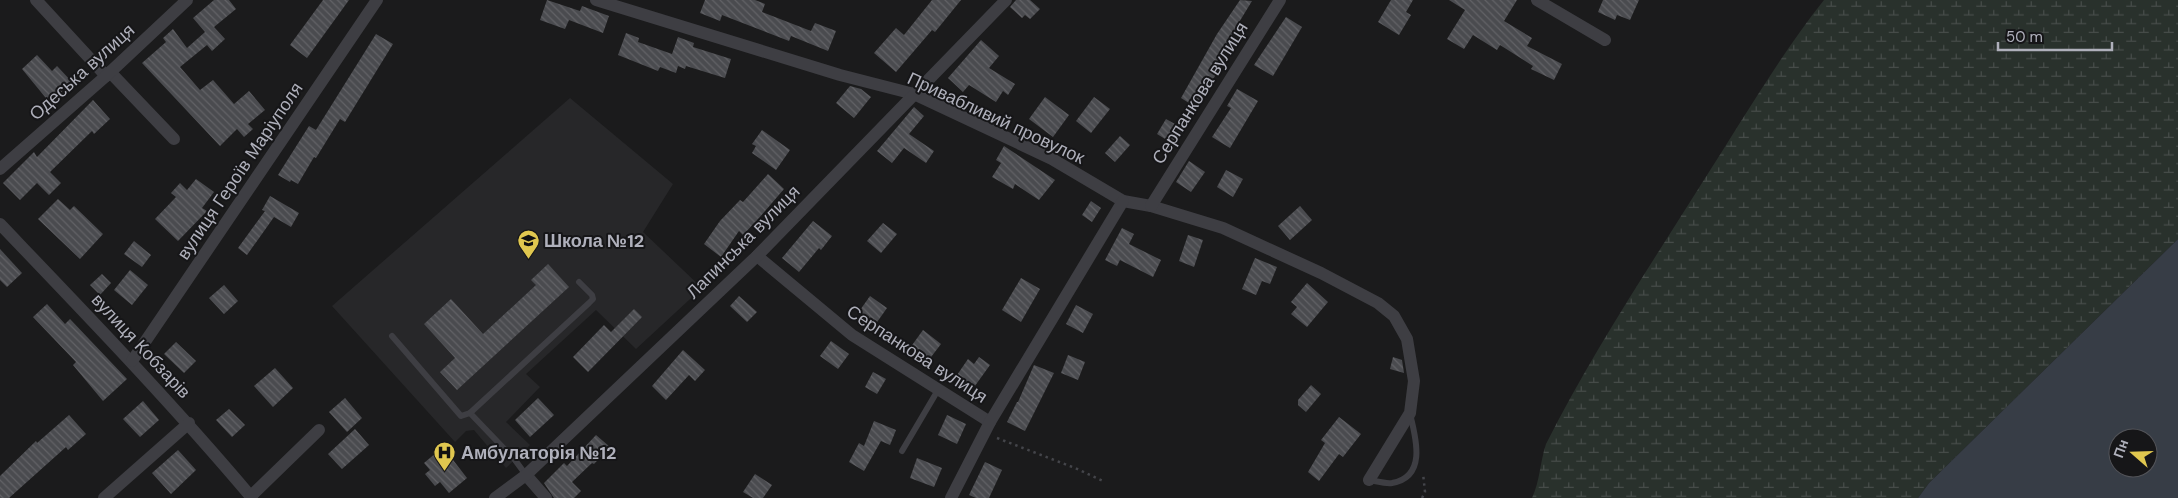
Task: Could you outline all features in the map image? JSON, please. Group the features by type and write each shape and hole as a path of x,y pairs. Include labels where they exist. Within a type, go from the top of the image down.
{"street":[{"path":"36,0 174,140"},
{"name":"Одеська вулиця","path":"0,169 108,74 187,0"},
{"name":"вулиця Героїв Маріуполя","path":"132,361 376,0"},
{"name":"Привабливий провулок","path":"596,0 840,75 914,94 1052,159 1123,201 1151,206 1223,228 1260,244 1361,294 1394,316 1407,339 1414,381 1410,413 1369,480"},
{"name":"Лапинська вулиця","path":"495,498 526,475 757,256 1006,0"},
{"name":"Серпанкова вулиця","path":"1151,206 1280,0"},
{"path":"1537,0 1605,40"},
{"name":"Серпанкова вулиця","path":"951,498 987,428 1123,201"},
{"name":"вулиця Кобзарів","path":"0,224 132,361 189,423 252,497 319,430"},
{"name":"Серпанкова вулиця","path":"757,256 852,335 938,390 987,428"},
{"path":"104,498 189,423"},
{"path":"526,475 546,498"}],"lane":[{"path":"392,336 461,416 470,413 593,299 592,295 579,282"},
{"path":"902,451 938,390"},
{"path":"470,413 515,460 526,475"},
{"path":"1369,480 1392,483 1407,477 1416,462 1417,450 1410,413"}],"path":[{"path":"987,428 1103,482"}],"shaded area":[{"name":"Школа №12","path":"570,98 673,184 643,232 702,288 636,349 596,310 526,374 540,387 506,422 530,445 506,468 474,430 466,431 455,442 332,306"},
{"path":"2178,239 2178,498 1918,498 1929,483"}],"green space":[{"path":"1824,0 2178,0 2178,239 1929,483 1918,498 1532,498 1537,485 1546,444 1601,344 1761,90 1791,44"}],"building":[{"path":"214,0 229,0 236,9 214,27 225,39 212,51 207,45 180,67 200,90 213,80 234,104 249,91 265,110 248,124 253,129 244,137 237,129 220,146 142,63 166,42 163,38 173,29 187,48 205,32 193,18"},
{"path":"323,0 349,0 307,58 290,45"},
{"path":"547,0 580,11 582,6 609,16 603,33 569,20 565,29 540,20"},
{"path":"705,0 755,0 765,4 762,12 811,31 815,23 836,31 828,51 791,36 789,41 722,15 720,21 700,13"},
{"path":"932,0 961,0 935,32 932,30 896,72 874,53 896,28 904,35"},
{"path":"1016,0 1030,0 1040,9 1030,19 1025,15 1022,18 1010,7"},
{"path":"1240,0 1252,1 1238,24 1244,28 1197,108 1181,98 1217,34"},
{"path":"1391,0 1413,0 1406,12 1411,15 1399,35 1378,22"},
{"path":"1449,0 1517,0 1504,21 1532,38 1527,46 1562,64 1554,80 1531,69 1533,66 1500,45 1497,50 1473,35 1464,49 1447,39 1465,10"},
{"path":"1603,0 1639,0 1630,20 1617,15 1615,20 1598,12"},
{"path":"1286,17 1302,27 1273,76 1254,65"},
{"path":"626,33 639,38 638,42 672,54 678,37 694,43 693,47 731,59 725,78 686,66 685,69 678,66 676,73 660,67 658,71 618,55"},
{"path":"376,34 393,44 345,122 340,119 298,184 278,175 309,126 316,130"},
{"path":"981,40 999,56 989,68 1015,84 1008,95 1003,91 996,102 969,85 963,92 948,78"},
{"path":"37,55 52,71 57,66 72,82 50,103 22,69"},
{"path":"850,86 861,89 871,97 854,118 836,103"},
{"path":"1237,89 1258,101 1230,148 1212,137 1231,108 1227,106"},
{"path":"1045,97 1069,115 1053,137 1029,119"},
{"path":"1094,97 1110,109 1091,133 1076,121"},
{"path":"93,100 110,119 94,134 92,131 50,172 61,183 49,195 37,183 20,200 3,183 34,152 37,157"},
{"path":"914,107 924,116 909,134 934,151 926,163 904,148 892,163 877,151"},
{"path":"1166,119 1184,129 1175,145 1157,134"},
{"path":"762,130 790,150 776,170 752,153 756,146 752,144"},
{"path":"1120,136 1130,145 1115,162 1105,153"},
{"path":"1004,146 1055,180 1039,200 1015,184 1013,189 992,177 1001,163 996,160"},
{"path":"1189,161 1205,172 1191,192 1176,182"},
{"path":"1226,170 1243,179 1233,197 1217,187"},
{"path":"768,174 784,189 743,235 739,231 721,257 704,244 720,221 740,200 743,202"},
{"path":"196,179 214,192 202,208 207,211 178,241 155,219 176,197 171,193 180,183 187,190"},
{"path":"270,196 299,213 291,227 274,217 247,255 238,248 265,211 262,210"},
{"path":"58,199 70,210 74,206 103,234 80,259 38,219"},
{"path":"1091,201 1101,208 1092,222 1082,215"},
{"path":"1300,206 1312,220 1290,240 1278,226"},
{"path":"813,221 832,236 799,272 782,258"},
{"path":"883,223 897,234 881,253 867,241"},
{"path":"1122,228 1134,234 1129,244 1161,260 1153,277 1120,260 1117,266 1105,260"},
{"path":"1188,235 1203,240 1194,267 1179,261"},
{"path":"134,241 151,255 142,267 124,254"},
{"path":"0,249 22,273 7,287 0,280"},
{"path":"1255,258 1277,267 1270,284 1262,281 1256,295 1242,289"},
{"path":"548,264 569,287 457,390 440,372 455,358 424,324 451,299 483,334 536,285 531,280"},
{"path":"130,270 148,285 132,305 114,290"},
{"path":"102,274 111,283 100,295 90,285"},
{"path":"1021,278 1040,289 1021,322 1002,310"},
{"path":"1307,283 1328,302 1307,327 1291,314 1297,307 1291,302"},
{"path":"224,285 238,301 224,314 209,298"},
{"path":"739,296 757,312 747,322 730,306"},
{"path":"870,296 887,308 875,325 858,313"},
{"path":"47,304 65,324 70,319 127,379 103,401 73,365 76,362 33,317"},
{"path":"1076,305 1093,314 1083,333 1066,324"},
{"path":"634,309 642,317 588,372 573,357 604,325 611,332"},
{"path":"923,330 941,344 928,361 910,348"},
{"path":"831,341 849,354 838,369 820,356"},
{"path":"176,342 196,361 184,373 164,354"},
{"path":"683,350 705,370 695,381 689,375 666,400 652,386"},
{"path":"1068,355 1085,362 1078,380 1061,373"},
{"path":"979,357 990,365 972,390 955,378 968,359 974,364"},
{"path":"1393,357 1402,360 1404,373 1390,369"},
{"path":"1034,365 1054,373 1025,431 1007,422"},
{"path":"275,368 293,388 273,407 254,386"},
{"path":"873,372 886,379 877,394 865,387"},
{"path":"1311,385 1321,394 1306,412 1298,405 1298,400"},
{"path":"345,398 362,418 347,432 329,412"},
{"path":"538,398 554,415 530,437 515,420"},
{"path":"143,401 159,420 140,437 123,419"},
{"path":"229,409 245,425 232,437 216,420"},
{"path":"69,415 86,434 68,450 66,447 9,498 0,498 0,476 36,441 37,443"},
{"path":"947,415 966,424 957,444 938,435"},
{"path":"1339,417 1361,434 1343,457 1339,454 1319,481 1308,472 1325,443 1321,440"},
{"path":"874,421 896,430 890,445 881,441 864,471 849,462 859,443 864,446"},
{"path":"355,429 369,445 342,469 328,454"},
{"path":"596,435 610,447 594,464 592,463 572,482 581,491 574,498 554,498 544,483 564,463 567,466"},
{"name":"Амбулаторія №12","path":"443,447 467,478 449,493 440,482 435,486 425,474 430,470 424,463"},
{"path":"178,450 196,470 171,494 152,473"},
{"path":"917,458 942,468 934,487 910,478"},
{"path":"985,462 1002,470 989,498 976,498 969,495"},
{"path":"755,474 772,485 763,498 753,498 743,492"}],"place":[{"name":"Школа №12","path":"528,260"},
{"name":"Амбулаторія №12","path":"445,472"}]}
